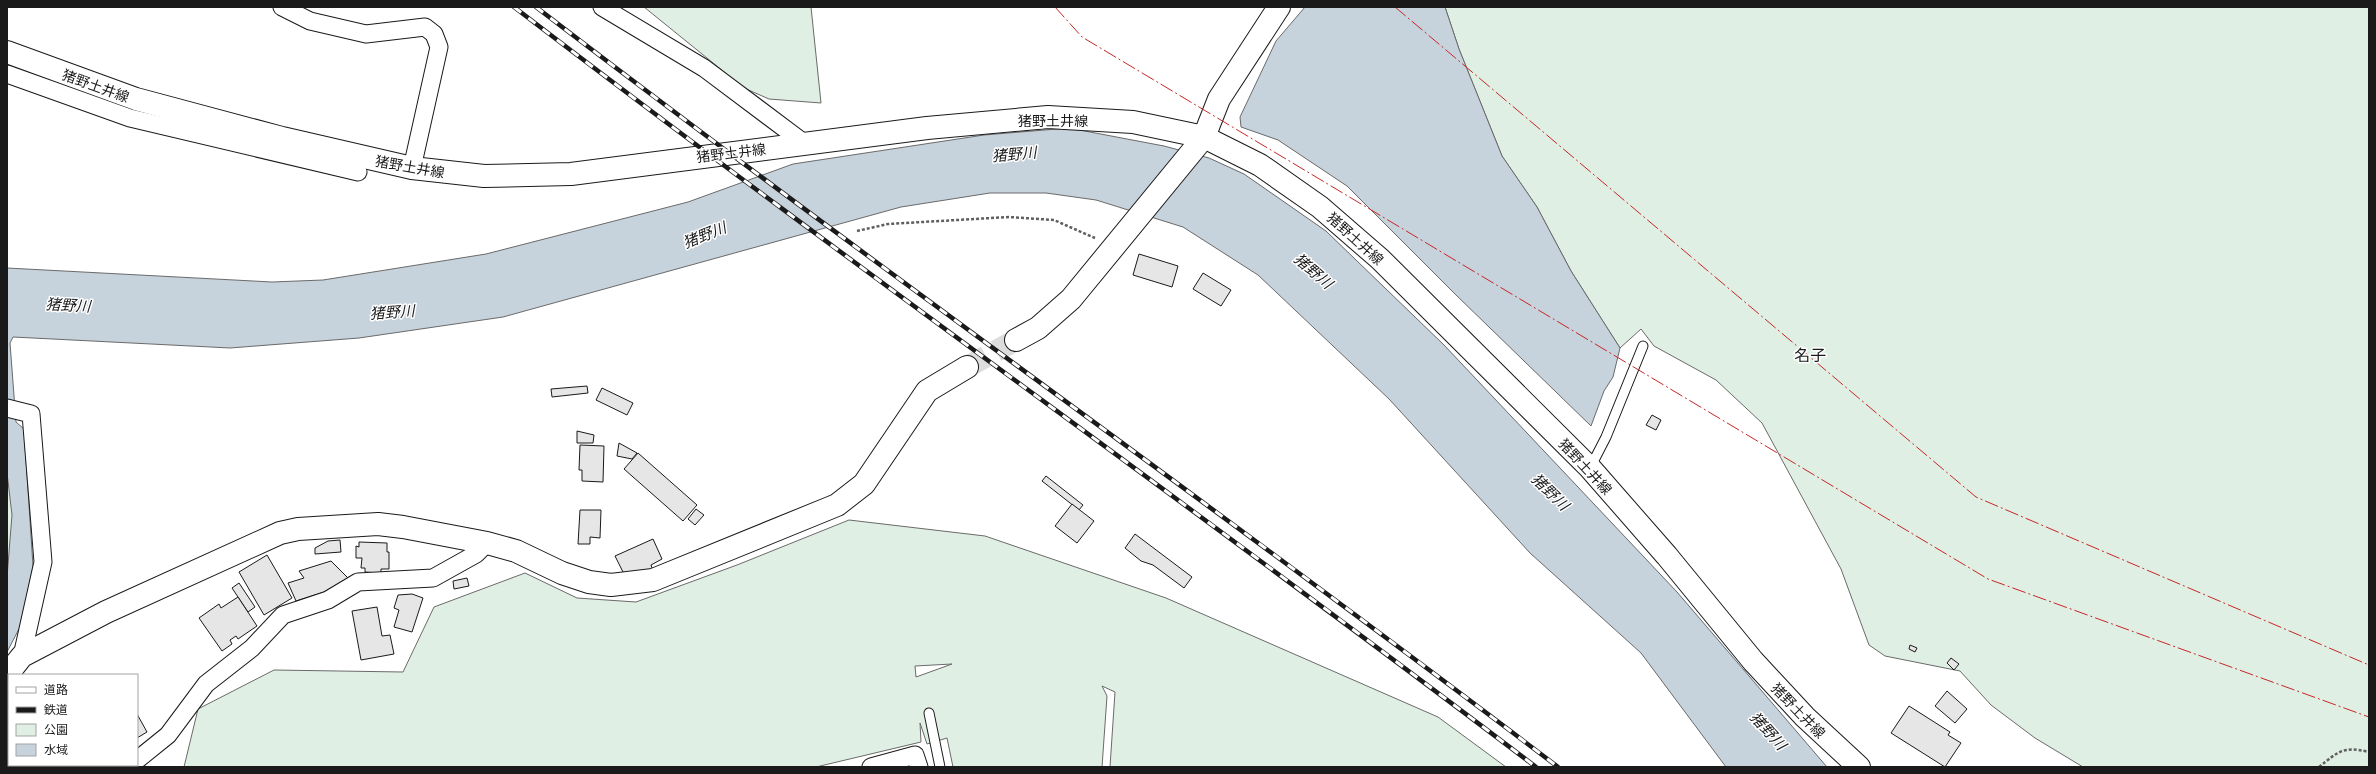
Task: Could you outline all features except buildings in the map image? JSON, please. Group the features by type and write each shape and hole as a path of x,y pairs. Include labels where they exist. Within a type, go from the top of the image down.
{"main road":[{"path":"1016,340 1038,328 1070,299 1187,155 1204,137 1219,99 1279,7"},
{"name":"猪野土井線","path":"7,52 136,99 282,138 412,168 484,176 571,174 804,142 927,128 1048,117 1133,122 1204,137 1260,165 1320,207 1380,259 1439,316 1590,468 1667,556 1753,661 1805,717 1859,767"},
{"path":"7,675 22,656 106,612 280,533 298,529 378,524 487,543 516,552 562,573 589,582 611,585 653,580 837,505 864,484 927,391 967,367"}],"street":[{"path":"282,7 310,21 366,34 425,27 434,34 439,47 412,168"},
{"path":"602,7 704,68 804,142"},
{"path":"7,74 130,118 358,172"},
{"path":"15,409 31,414 43,562 22,656"},
{"path":"138,759 168,735 206,684 252,648 284,615 328,600 358,582 433,578 476,554 487,543"},
{"path":"871,767 915,754 920,767"}],"lane":[{"path":"1590,468 1606,437 1643,346"},
{"path":"929,713 940,767"}],"path":[{"path":"857,231 888,224 1009,217 1054,220 1116,244"},
{"path":"2319,767 2337,753 2350,748 2369,752"}],"green space":[{"path":"644,7 811,7 821,103 769,99 744,88"},
{"path":"1445,7 2369,7 2369,767 2083,767 2035,738 1991,705 1960,671 1885,656 1869,645 1841,569 1762,423 1716,380 1654,346 1641,329 1620,348 1571,271 1537,207 1502,156 1459,49"},
{"path":"7,428 17,442 7,625"},
{"path":"849,520 985,536 1166,598 1438,717 1506,767 1110,767 1115,692 1102,686 1107,696 1102,767 953,767 947,738 927,744 920,723 921,742 816,767 184,767 198,709 274,670 403,672 434,607 525,573 577,598 636,602 737,565","holes":["952,664 916,677 915,666"]}],"water":[{"path":"1305,7 1445,7 1459,49 1502,156 1537,207 1571,271 1620,348 1613,377 1604,391 1591,426 1455,294 1347,186 1278,140 1241,127 1240,117 1276,41"},
{"name":"猪野川","path":"1069,128 1164,146 1209,158 1244,174 1326,231 1444,345 1677,592 1827,767 1726,767 1641,653 1530,553 1389,399 1258,275 1183,227 1096,200 1046,193 990,193 901,207 503,317 359,338 230,348 13,337 10,343 16,422 24,429 33,566 21,625 7,652 7,577 12,515 7,473 7,268 272,282 323,280 486,254 688,202 793,164 984,135"}],"tunnel":[{"path":"967,367 1016,340"}],"railway":[{"path":"514,7 768,198 1281,576 1536,767"},
{"path":"536,7 790,198 1303,576 1558,767"}],"power":[{"path":"1055,7 1082,37 1988,579 2369,717"},
{"path":"1395,7 1976,497 2369,665"}],"district":[{"name":"名子","path":"1810,354"}]}
